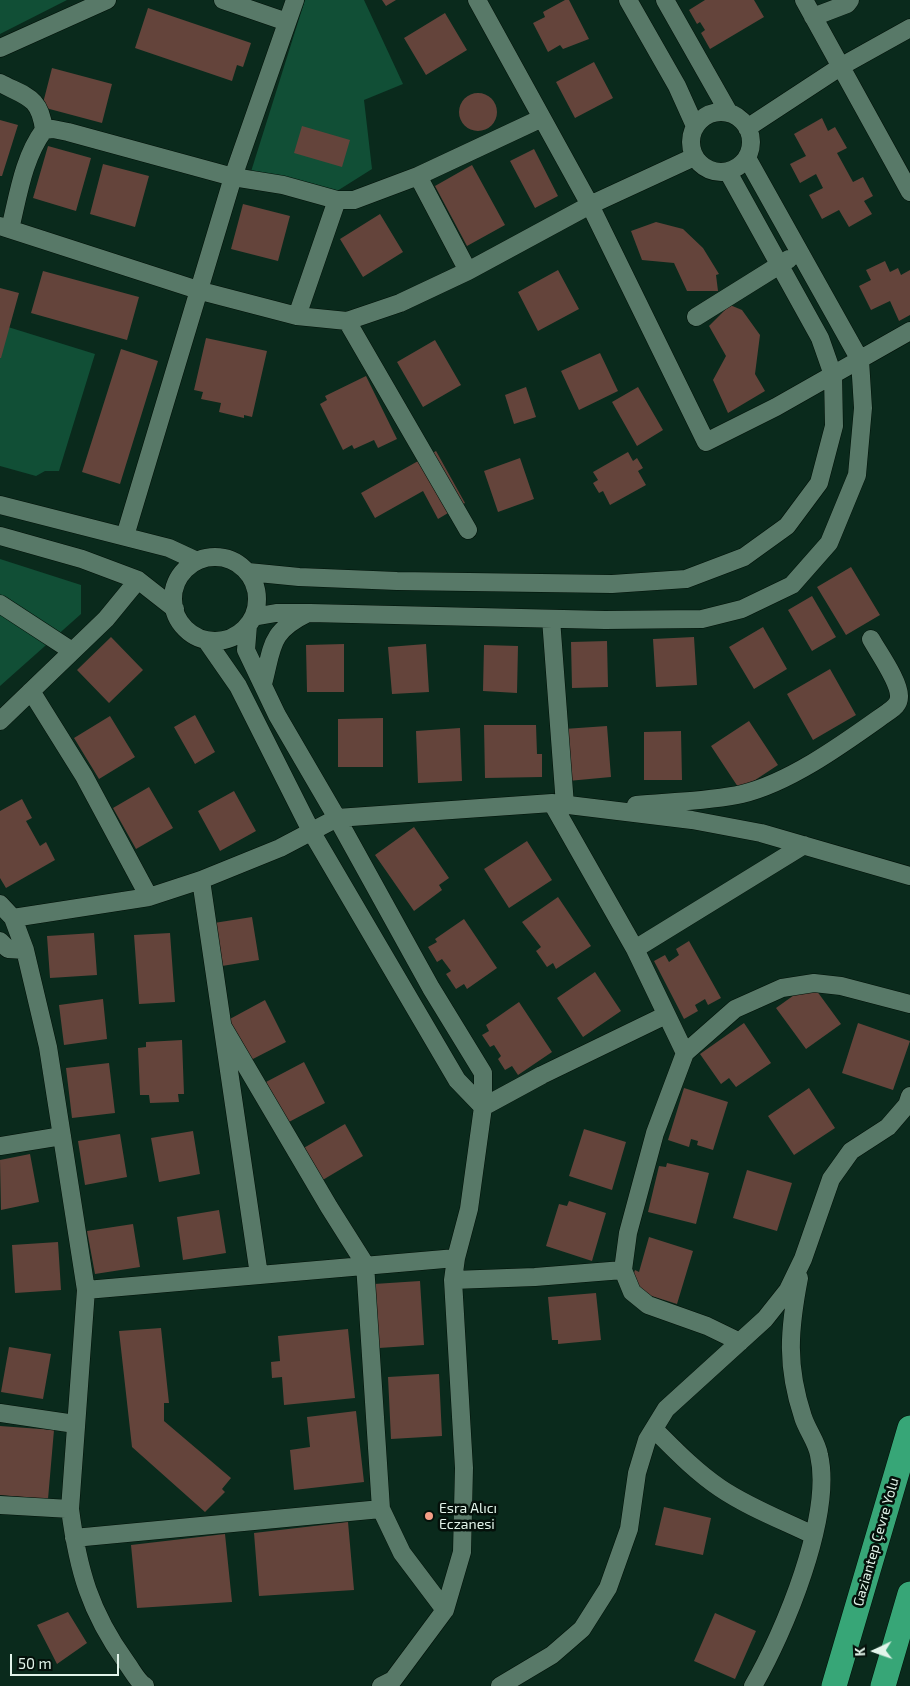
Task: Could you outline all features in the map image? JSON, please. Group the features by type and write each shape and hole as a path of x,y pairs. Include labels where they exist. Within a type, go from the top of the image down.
{"highway":[{"name":"Gaziantep Çevre Yolu","path":"834,1686 910,1428"},
{"path":"883,1686 910,1594"}],"street":[{"path":"0,48 107,0"},
{"path":"223,0 287,22"},
{"path":"125,536 201,290 233,177 294,0"},
{"path":"477,0 590,205 706,442 833,375 910,331"},
{"path":"628,0 677,86 695,126"},
{"path":"666,0 729,113"},
{"path":"804,0 910,192"},
{"path":"813,16 847,4 850,0"},
{"path":"747,128 840,67 910,28"},
{"path":"0,83 33,101 42,111 44,130 36,140 5,228 201,290 297,316 347,321 400,303 468,271 590,205 694,157"},
{"path":"721,112 729,113 737,116 747,128 751,143 742,164 728,172 712,172 694,157 690,142 695,126 706,116 721,112"},
{"path":"44,130 53,129 68,132 233,177 282,185 337,200 354,200 418,176 542,118"},
{"path":"381,1686 394,1680 445,1610 462,1552 464,1468 453,1280 456,1258 469,1209 483,1107 483,1073 431,988 337,818 302,761 246,650 251,621 257,598 256,589 248,572 241,566 224,558 206,558 189,566 177,581 173,599 178,617 189,632 206,640 215,641 234,636 251,621 276,613 310,612 656,621 702,619 742,610 792,585 829,543 857,475 864,408 860,360 746,158"},
{"path":"248,572 299,577 416,581 612,584 686,580 744,558 787,526 819,483 834,426 833,375 820,338 728,172"},
{"path":"418,176 468,271"},
{"path":"297,316 337,200"},
{"path":"696,317 800,251"},
{"path":"347,321 468,530"},
{"path":"0,505 170,548 197,561"},
{"path":"0,536 82,559 138,580 175,609"},
{"path":"4,713 31,691 106,619 138,580"},
{"path":"0,604 72,651"},
{"path":"263,684 276,635 294,620 310,612"},
{"path":"551,619 559,804 635,950 684,1053"},
{"path":"609,808 742,794 777,781 837,748 896,707 899,697 897,685 871,638"},
{"path":"206,640 238,686 311,831 457,1080 483,1107"},
{"path":"31,691 84,776 149,897"},
{"path":"13,918 149,897 201,880 280,848 337,818 559,804 609,808 692,820 761,833 910,876"},
{"path":"635,950 804,845"},
{"path":"201,880 259,1275"},
{"path":"0,904 13,918 25,950 48,1047 86,1290 70,1509 74,1538 84,1583 106,1634 143,1685"},
{"path":"0,942 8,949 25,950"},
{"path":"740,1342 706,1326 648,1305 632,1292 623,1270 628,1233 655,1133 684,1053 735,1009 782,988 814,982 841,986 910,1004"},
{"path":"483,1107 542,1075 666,1015"},
{"path":"223,1027 329,1207 365,1264 381,1509 402,1553 445,1610"},
{"path":"753,1686 790,1612 813,1535 820,1504 822,1479 819,1454 801,1410 793,1384 789,1350 792,1311 804,1258 831,1179 850,1151 888,1127 906,1105 910,1096"},
{"path":"0,1146 62,1136"},
{"path":"86,1290 365,1264 456,1258"},
{"path":"500,1686 552,1655 582,1629 608,1588 629,1529 638,1473 647,1440 666,1409 765,1319 788,1290 804,1258"},
{"path":"453,1280 535,1277 623,1270"},
{"path":"0,1412 75,1424"},
{"path":"654,1429 689,1464 720,1488 751,1506 813,1535"},
{"path":"0,1505 70,1509"},
{"path":"74,1538 381,1509"}],"green space":[{"path":"0,0 67,0 0,34"},
{"path":"305,0 364,0 403,84 364,100 372,169 326,198 249,178"},
{"path":"8,327 95,354 59,471 45,471 36,476 0,466 0,357"},
{"path":"0,559 81,585 81,614 0,686"}],"building":[{"path":"382,0 396,0 386,6"},
{"path":"565,0 569,0 589,39 563,49 560,45 548,52 533,23 545,17 543,12"},
{"path":"705,0 754,0 764,17 710,49 701,33 705,30 700,22 697,24 689,10"},
{"path":"148,8 251,43 243,67 237,65 232,81 135,48"},
{"path":"445,13 467,50 426,75 404,38"},
{"path":"594,62 613,98 575,118 556,82"},
{"path":"52,68 112,84 102,123 42,107"},
{"path":"478,93 492,98 497,112 492,126 478,131 464,126 459,112 464,98"},
{"path":"822,118 828,131 835,127 847,148 837,153 853,182 863,177 873,196 864,201 872,214 849,227 839,210 822,219 809,195 823,188 816,174 800,183 790,164 806,156 794,134"},
{"path":"0,120 18,125 2,176 0,176"},
{"path":"302,126 350,140 342,167 294,153"},
{"path":"48,146 91,158 76,211 33,198"},
{"path":"534,149 558,196 535,208 510,161"},
{"path":"103,164 149,176 135,227 90,214"},
{"path":"472,165 505,225 467,246 435,186"},
{"path":"243,204 290,216 278,261 231,249"},
{"path":"380,214 403,252 363,277 340,239"},
{"path":"656,222 683,229 703,248 719,274 716,275 718,291 687,291 674,263 642,260 631,231"},
{"path":"885,261 890,272 898,268 901,275 910,270 910,315 899,321 890,301 871,310 859,286 871,280 866,270"},
{"path":"558,270 579,309 538,331 518,292"},
{"path":"43,271 139,297 127,340 31,313"},
{"path":"0,288 19,293 1,358 0,358"},
{"path":"730,305 742,310 760,335 755,374 765,391 728,413 713,380 726,356 709,326"},
{"path":"206,338 267,351 252,417 244,415 244,418 219,412 221,403 201,399 203,392 194,390"},
{"path":"435,340 461,385 423,407 397,362"},
{"path":"121,349 158,361 120,484 82,472"},
{"path":"600,353 618,391 579,410 561,371"},
{"path":"366,376 397,439 378,448 374,440 354,449 352,445 343,450 320,404 327,400 325,396"},
{"path":"526,387 536,417 514,424 505,395"},
{"path":"638,387 663,430 637,446 612,402"},
{"path":"436,451 465,503 438,519 423,491 375,518 361,493"},
{"path":"628,452 633,461 637,458 643,468 638,471 646,485 610,505 603,491 599,493 593,483 598,480 593,472"},
{"path":"520,458 534,499 498,512 484,471"},
{"path":"851,567 880,615 846,635 817,587"},
{"path":"812,596 836,637 812,651 788,610"},
{"path":"763,627 787,669 754,689 729,647"},
{"path":"111,637 143,670 109,703 77,670"},
{"path":"694,637 697,685 656,687 653,639"},
{"path":"607,641 608,687 572,688 571,642"},
{"path":"344,644 344,692 307,692 306,645"},
{"path":"426,644 429,692 392,694 388,647"},
{"path":"484,645 518,646 517,693 483,691"},
{"path":"830,669 856,715 813,740 787,694"},
{"path":"195,715 215,752 195,764 174,727"},
{"path":"110,716 135,757 99,779 74,738"},
{"path":"383,718 383,767 338,767 338,719"},
{"path":"749,721 778,765 740,790 711,746"},
{"path":"484,725 536,725 537,754 542,754 542,777 485,778"},
{"path":"607,726 611,777 568,781 564,729"},
{"path":"460,728 462,781 418,783 416,731"},
{"path":"681,731 682,780 644,780 644,732"},
{"path":"149,787 173,828 136,849 113,808"},
{"path":"234,791 256,831 220,851 198,811"},
{"path":"22,799 32,818 26,821 40,846 46,842 55,860 6,888 0,878 0,811"},
{"path":"414,827 449,878 439,885 442,890 414,911 375,855"},
{"path":"527,841 552,880 509,908 484,869"},
{"path":"558,897 591,946 556,969 553,963 547,967 536,951 541,947 522,922"},
{"path":"252,917 259,960 222,966 214,923"},
{"path":"464,919 497,968 467,989 464,984 456,989 446,974 451,971 442,959 437,962 428,947 437,942 435,939"},
{"path":"94,933 97,975 50,978 47,936"},
{"path":"170,933 175,1002 139,1004 134,935"},
{"path":"689,941 721,998 708,1005 705,999 695,1005 698,1011 684,1019 654,961 665,955 669,962 679,955 676,949"},
{"path":"595,972 621,1011 583,1037 557,998"},
{"path":"811,983 841,1024 806,1049 776,1008"},
{"path":"103,999 107,1039 64,1045 59,1005"},
{"path":"265,1000 286,1042 249,1061 228,1020"},
{"path":"519,1002 552,1052 518,1075 512,1066 505,1070 498,1059 501,1056 494,1045 490,1047 482,1035 489,1031 486,1025"},
{"path":"744,1023 771,1063 736,1087 729,1078 721,1084 700,1054"},
{"path":"858,1023 910,1041 893,1090 842,1073"},
{"path":"182,1040 184,1094 178,1094 179,1102 150,1103 149,1095 140,1095 138,1048 146,1047 146,1042"},
{"path":"304,1062 325,1103 287,1123 266,1082"},
{"path":"109,1063 115,1113 72,1118 66,1068"},
{"path":"684,1088 728,1102 713,1150 697,1145 698,1141 691,1139 689,1147 668,1140"},
{"path":"809,1088 835,1128 794,1155 768,1116"},
{"path":"345,1124 363,1156 321,1181 302,1149"},
{"path":"584,1129 626,1142 612,1190 569,1176"},
{"path":"193,1131 200,1174 159,1182 151,1138"},
{"path":"120,1134 127,1177 85,1185 78,1141"},
{"path":"30,1154 39,1202 1,1210 0,1160"},
{"path":"667,1163 709,1173 696,1224 648,1212 659,1166 666,1167"},
{"path":"747,1170 792,1183 777,1231 733,1218"},
{"path":"569,1201 606,1213 592,1261 546,1246 559,1204 567,1206"},
{"path":"219,1210 226,1253 183,1260 177,1217"},
{"path":"133,1224 140,1267 95,1274 87,1231"},
{"path":"649,1237 693,1251 677,1304 636,1291 630,1285 635,1270 639,1272"},
{"path":"58,1242 61,1290 15,1293 12,1245"},
{"path":"420,1281 424,1345 379,1348 374,1284"},
{"path":"596,1293 601,1340 558,1344 558,1340 552,1340 548,1297"},
{"path":"161,1328 169,1403 164,1403 164,1421 231,1478 222,1489 225,1492 205,1512 132,1447 119,1331"},
{"path":"348,1329 355,1398 284,1405 282,1377 272,1378 271,1362 280,1361 278,1336"},
{"path":"9,1347 51,1354 43,1399 1,1392"},
{"path":"439,1374 442,1436 391,1439 388,1377"},
{"path":"356,1411 364,1482 294,1490 290,1450 310,1447 307,1417"},
{"path":"0,1426 54,1430 48,1499 0,1495"},
{"path":"664,1507 711,1518 703,1555 655,1545"},
{"path":"348,1522 354,1590 259,1596 254,1533"},
{"path":"225,1534 232,1602 137,1608 131,1545"},
{"path":"68,1612 87,1643 57,1664 37,1625"},
{"path":"715,1613 756,1631 735,1679 694,1661"}],"place":[{"name":"Esra Alıcı Eczanesi","path":"429,1516"}]}
